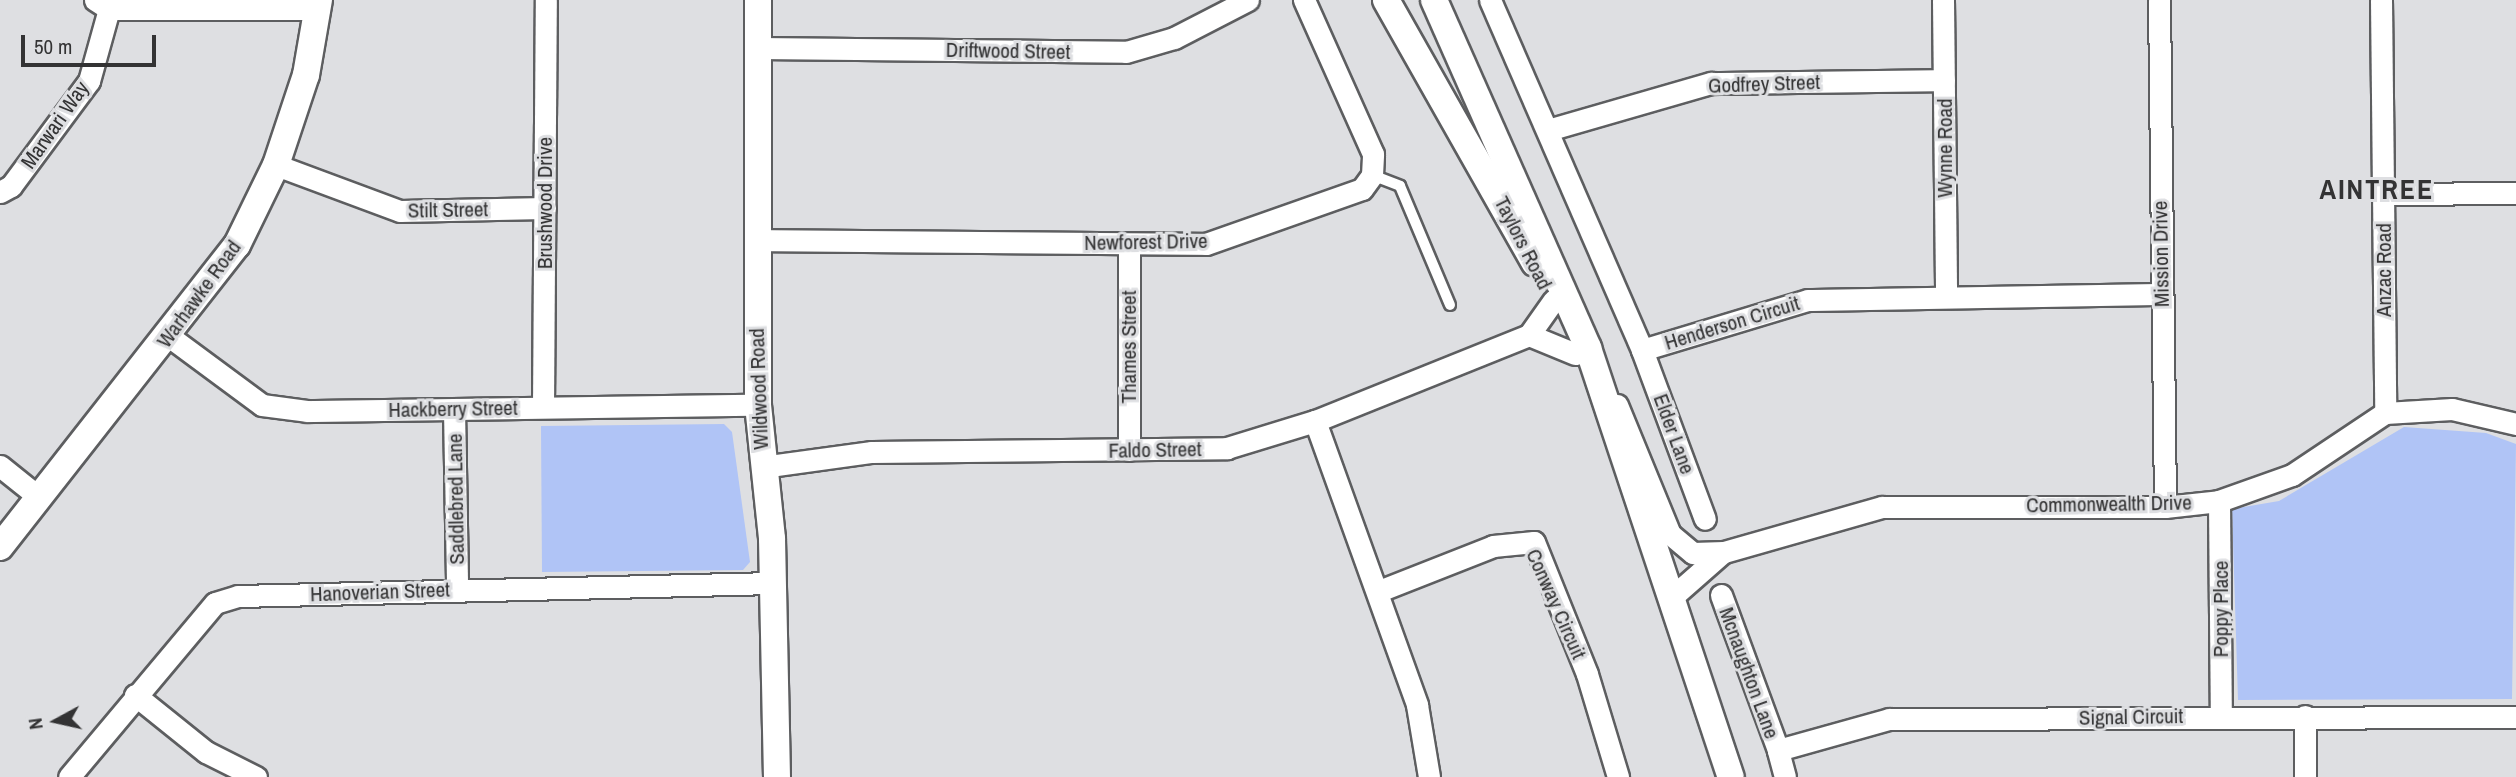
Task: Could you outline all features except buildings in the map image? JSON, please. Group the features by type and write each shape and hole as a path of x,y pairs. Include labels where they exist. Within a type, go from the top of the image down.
{"street":[{"name":"Brushwood Drive","path":"543,407 546,0"},
{"name":"Wildwood Road","path":"758,0 758,405 773,583 777,777"},
{"name":"Driftwood Street","path":"758,48 1126,52 1174,38 1248,0"},
{"path":"1304,0 1368,140 1372,175"},
{"name":"Taylors Road","path":"1385,0 1582,351"},
{"name":"Taylors Road","path":"1434,0 1582,351 1672,597 1731,777"},
{"name":"Henderson Circuit","path":"1490,0 1549,130 1642,349 1808,300 2161,294"},
{"name":"Wynne Road","path":"1944,0 1946,296"},
{"name":"Mission Drive","path":"2159,0 2165,507"},
{"name":"Anzac Road","path":"2381,0 2385,413"},
{"path":"102,5 319,5"},
{"name":"Marwari Way","path":"0,192 11,186 89,81 102,5"},
{"name":"Warhawke Road","path":"0,547 170,337 237,245 276,165 306,75 319,5"},
{"name":"Godfrey Street","path":"1549,130 1711,83 1944,80"},
{"name":"Stilt Street","path":"276,165 400,211 545,208"},
{"name":"Newforest Drive","path":"756,240 1129,244 1223,240 1362,189 1372,175"},
{"path":"2383,194 2516,193"},
{"name":"Thames Street","path":"1129,244 1129,450"},
{"path":"1553,301 1529,335 1582,351"},
{"name":"Faldo Street","path":"762,467 873,452 1227,448 1315,421 1529,335"},
{"name":"Hackberry Street","path":"170,337 262,405 307,411 758,405"},
{"name":"Elder Lane","path":"1642,349 1705,519"},
{"name":"Commonwealth Drive","path":"1582,351 1641,453 1676,546 1693,554 1724,552 1882,507 2165,507 2220,501 2292,475 2385,413"},
{"name":"Saddlebred Lane","path":"454,409 457,589"},
{"path":"2385,413 2452,409 2516,424"},
{"path":"1315,421 1379,591 1417,705 1429,777"},
{"path":"0,466 40,498"},
{"name":"Poppy Place","path":"2220,501 2221,716"},
{"name":"Conway Circuit","path":"1379,591 1493,545 1534,542 1587,674 1618,777"},
{"name":"Commonwealth Drive","path":"1672,597 1724,552"},
{"name":"Hanoverian Street","path":"69,777 135,695 215,603 238,596 773,583"},
{"name":"Mcnaughton Lane","path":"1721,595 1777,750"},
{"path":"135,695 205,752 256,777"},
{"path":"2305,716 2305,777"},
{"name":"Signal Circuit","path":"1777,750 1889,719 2516,717"},
{"path":"1777,750 1785,777"}],"lane":[{"path":"1372,175 1400,186 1450,305"}],"shaded area":[{"path":"724,424 732,432 750,562 743,570 542,572 541,426"},
{"path":"2404,427 2486,433 2516,444 2512,699 2238,700 2232,509 2279,501"}],"district":[{"name":"AINTREE","path":"2377,189"}]}
